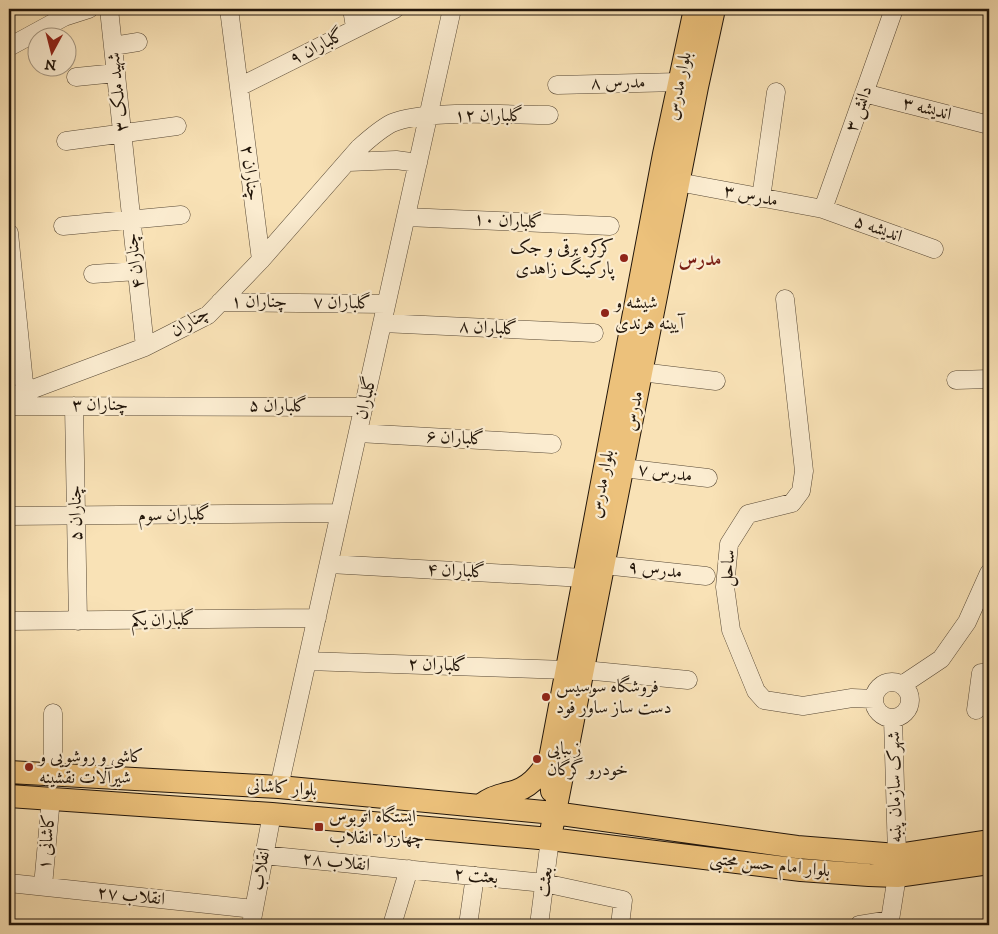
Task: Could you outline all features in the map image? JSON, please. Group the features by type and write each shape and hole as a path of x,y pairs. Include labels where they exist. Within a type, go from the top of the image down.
{"main road":[{"name":"بلوار مدرس","path":"554,813 550,759 575,670 584,578 656,249 679,82 695,9"},
{"name":"مدرس","path":"554,813 575,670 604,565 641,372 656,249 678,182 714,9"},
{"path":"479,806 494,796 511,793 530,783 540,775 550,759"},
{"name":"بلوار کاشانی","path":"9,772 279,787 554,813"},
{"path":"272,814 279,787"},
{"name":"بلوار کاشانی","path":"9,796 272,814 550,838"},
{"path":"550,838 554,813"},
{"name":"بلوار امام حسن مجتبی","path":"554,813 797,847 897,866 989,841"},
{"path":"697,857 699,834"},
{"name":"بلوار امام حسن مجتبی","path":"550,838 801,870 989,863"}],"street":[{"path":"9,47 64,16 88,9"},
{"name":"۳ شهید ملک","path":"109,9 127,175"},
{"name":"۲ چناران","path":"229,9 262,260"},
{"path":"352,9 355,27"},
{"name":"۹ گلباران","path":"239,87 355,27 395,9"},
{"name":"گلباران","path":"279,787 452,9"},
{"name":"دانش ۳","path":"823,209 894,9"},
{"path":"113,46 138,42"},
{"path":"78,77 116,74"},
{"name":"مدرس ۸","path":"557,85 679,82"},
{"path":"761,198 776,92"},
{"name":"اندیشه ۳","path":"864,93 989,125"},
{"name":"گلباران ۱۲","path":"349,162 359,148 375,133 393,122 428,116 549,115"},
{"path":"66,141 177,126"},
{"path":"349,162 396,160 418,163"},
{"name":"چناران","path":"17,396 145,347 208,315 262,260 349,162"},
{"name":"۴ چناران","path":"127,175 130,220 145,347"},
{"name":"مدرس ۳","path":"678,182 823,209"},
{"name":"اندیشه ۵","path":"823,209 934,249"},
{"path":"63,226 181,215"},
{"name":"گلباران ۱۰","path":"406,216 610,226"},
{"path":"9,233 17,396"},
{"path":"93,274 137,271"},
{"name":"ساحل","path":"785,299 804,471 801,491 792,503 748,514 729,544 725,587 731,630 756,692 764,700 804,706 852,698 874,699"},
{"name":"چناران ۱","path":"220,302 298,302"},
{"name":"۷ گلباران","path":"298,302 386,304"},
{"name":"گلباران ۸","path":"382,323 594,333"},
{"path":"641,372 716,381"},
{"path":"956,380 989,379"},
{"name":"گلباران ۵","path":"192,405 364,407"},
{"name":"چناران ۳","path":"9,406 192,405"},
{"name":"۵ چناران","path":"74,406 78,621"},
{"name":"گلباران ۶","path":"358,433 552,444"},
{"name":"مدرس ۷","path":"623,468 708,478"},
{"name":"گلباران سوم","path":"9,516 340,513"},
{"name":"گلباران ۴","path":"328,564 584,578"},
{"name":"مدرس ۹","path":"604,565 706,576"},
{"path":"902,685 940,659 967,622 989,573"},
{"name":"گلباران یکم","path":"9,621 317,618"},
{"name":"گلباران ۲","path":"307,661 575,670 688,680"},
{"path":"976,710 985,673"},
{"path":"890,682 902,685 909,694 909,706 901,716 893,718 883,716 878,712 874,699 878,689 890,682"},
{"path":"53,775 54,713"},
{"name":"شهرک سازمان پنبه","path":"893,718 897,866 893,923"},
{"name":"۱ کاشانی","path":"43,886 51,798"},
{"name":"انقلاب","path":"253,917 272,814"},
{"name":"بعثت","path":"539,925 550,838"},
{"name":"۲۸ انقلاب","path":"264,855 409,869"},
{"path":"392,925 409,869"},
{"name":"۲ بعثت","path":"409,869 544,883 623,900 620,925"},
{"path":"468,925 475,876"},
{"name":"انقلاب ۲۷","path":"9,883 43,886 253,917"},
{"path":"859,925 893,923"}],"place":[{"name":"کرکره برقی و جک پارکینگ زاهدی","path":"624,258"},
{"name":"شیشه و آیینه هرندی","path":"605,313"},
{"name":"فروشگاه سوسیس دست ساز ساور فود","path":"546,697"},
{"name":"زیبایی خودرو گرگان","path":"537,759"},
{"name":"کاشی و روشویی و شیرآلات نقشینه","path":"29,767"},
{"name":"ایستگاه اتوبوس چهارراه انقلاب","path":"319,827"}],"district":[{"name":"مدرس","path":"700,259"}]}
